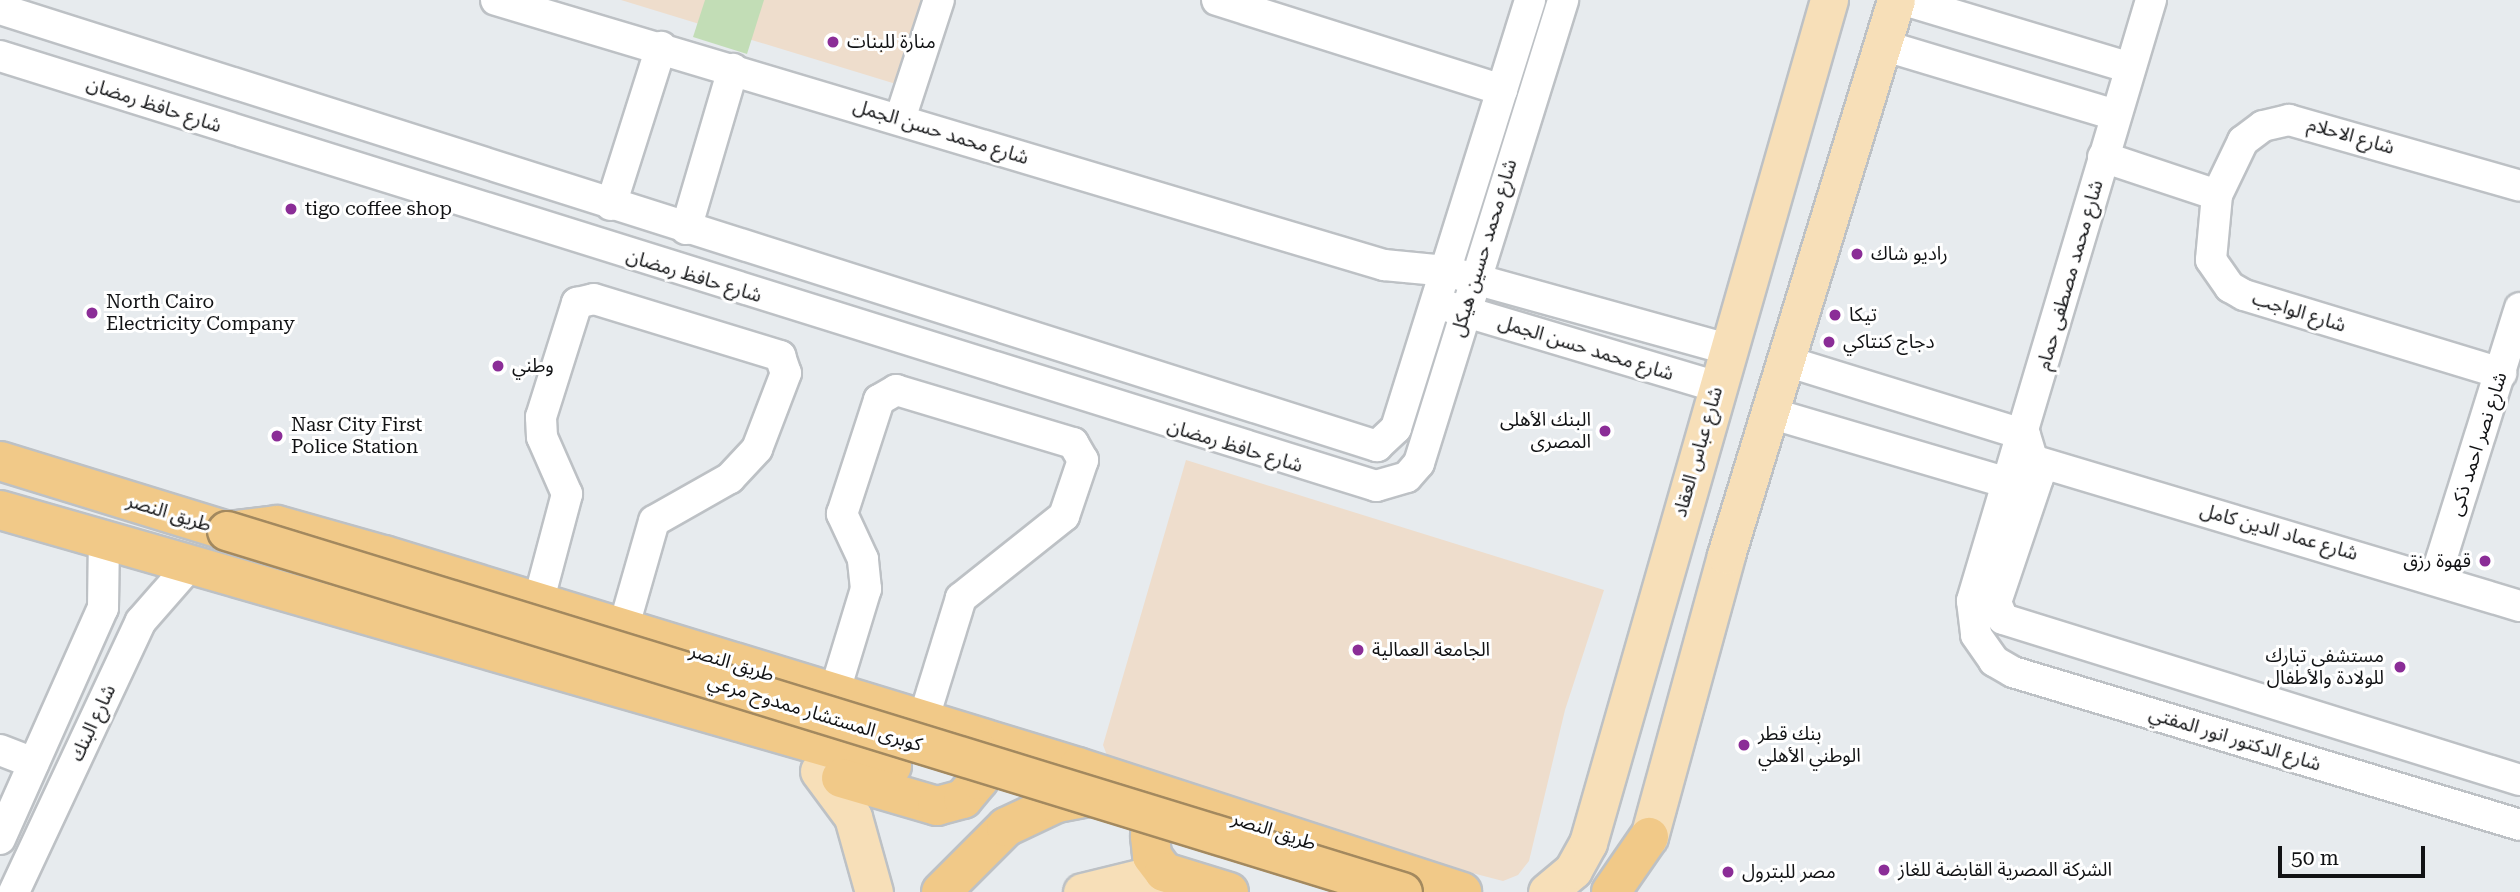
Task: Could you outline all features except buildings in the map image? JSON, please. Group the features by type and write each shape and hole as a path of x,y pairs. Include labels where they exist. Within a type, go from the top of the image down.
{"highway":[{"name":"طريق النصر","path":"0,461 227,531 277,526 1187,802 1462,892"},
{"path":"0,510 193,566 210,583 253,606 937,806 963,799 979,780 981,756 968,735"},
{"name":"كوبرى المستشار ممدوح مرعي","path":"227,531 1403,892"},
{"name":"كوبرى المستشار ممدوح مرعي","path":"193,566 1312,892"},
{"path":"941,892 993,835 1057,803 1112,794 1187,802"},
{"path":"1187,802 1158,818 1150,836 1152,856 1164,872 1229,892"},
{"path":"1611,892 1649,837"},
{"path":"1649,837 1651,892"}],"main road":[{"name":"شارع عباس العقاد","path":"1547,892 1573,870 1588,842 1829,0"},
{"path":"1649,837 1770,413 1896,0"},
{"path":"819,771 853,817 874,892"},
{"path":"1082,892 1164,872"}],"street":[{"name":"شارع محمد حسن الجمل","path":"496,0 661,47 1384,265 1460,275 1727,349"},
{"path":"900,119 939,0"},
{"path":"1217,0 1502,90"},
{"name":"شارع محمد حسين هيكل","path":"1460,275 1502,90 1530,0"},
{"name":"شارع محمد حسين هيكل","path":"1391,485 1419,463 1450,307 1563,0"},
{"path":"1904,0 2130,68"},
{"name":"شارع محمد مصطفى حمام","path":"1973,624 1975,590 2023,459 2103,157 2151,0"},
{"name":"شارع حافظ رمضان","path":"0,9 1340,439 1377,446"},
{"path":"1882,45 2116,115"},
{"path":"611,205 661,47"},
{"name":"شارع حافظ رمضان","path":"0,56 1328,475 1362,485 1391,485"},
{"path":"686,229 733,69"},
{"name":"شارع الاحلام","path":"2217,195 2243,141 2263,126 2289,120 2520,186"},
{"path":"2103,157 2217,195"},
{"name":"شارع الواجب","path":"2217,195 2211,260 2230,287 2501,373"},
{"name":"شارع محمد حسن الجمل","path":"1384,265 1450,307 1717,387"},
{"path":"538,603 567,494 542,437 541,417 577,303 594,299 780,356 786,373 757,449 730,478 654,521 623,629"},
{"name":"شارع محمد حسين هيكل","path":"1377,446 1396,428 1450,307"},
{"name":"شارع نصر احمد ذكى","path":"2435,579 2520,308"},
{"name":"شارع عماد الدين كامل","path":"1786,361 2023,459"},
{"path":"834,694 866,589 863,559 842,514 879,400 896,390 1073,443 1083,460 1064,516 961,598 923,721"},
{"name":"شارع عماد الدين كامل","path":"1770,413 2023,459 2520,606"},
{"path":"1328,475 1340,439"},
{"name":"شارع محمد مصطفى حمام","path":"2023,459 2036,486 1996,602 2007,622 2308,715"},
{"name":"شارع البنك","path":"1,833 106,598 104,540"},
{"name":"شارع البنك","path":"14,892 128,647 149,609 193,566"},
{"name":"شارع الدكتور انور المفتي","path":"1973,624 1987,653 2013,672 2520,825"},
{"path":"92,632 118,627 128,647"},
{"path":"2293,757 2311,738 2308,715 2520,780"},
{"path":"2342,771 2346,743 2360,731"},
{"path":"0,750 34,764"}],"shaded area":[{"name":"منارة للبنات","path":"621,0 922,0 896,84"},
{"name":"الجامعة العمالية","path":"1186,460 1604,590 1565,710 1529,861 1518,875 1503,881 1476,874 1108,758 1103,745"}],"green space":[{"path":"705,0 764,0 747,54 693,37"}],"place":[{"name":"منارة للبنات","path":"833,42"},
{"name":"tigo coffee shop","path":"291,209"},
{"name":"راديو شاك","path":"1857,254"},
{"name":"North Cairo Electricity Company","path":"92,313"},
{"name":"تيكا","path":"1835,315"},
{"name":"دجاج كنتاكي","path":"1829,342"},
{"name":"وطني","path":"498,366"},
{"name":"البنك الأهلى المصرى","path":"1605,431"},
{"name":"Nasr City First Police Station","path":"277,436"},
{"name":"قهوة رزق","path":"2485,561"},
{"name":"الجامعة العمالية","path":"1358,650"},
{"name":"مستشفى تبارك للولادة والأطفال","path":"2400,667"},
{"name":"بنك قطر الوطني الأهلي","path":"1744,745"},
{"name":"الشركة المصرية القابضة للغاز","path":"1884,870"},
{"name":"مصر للبترول","path":"1728,872"}]}
